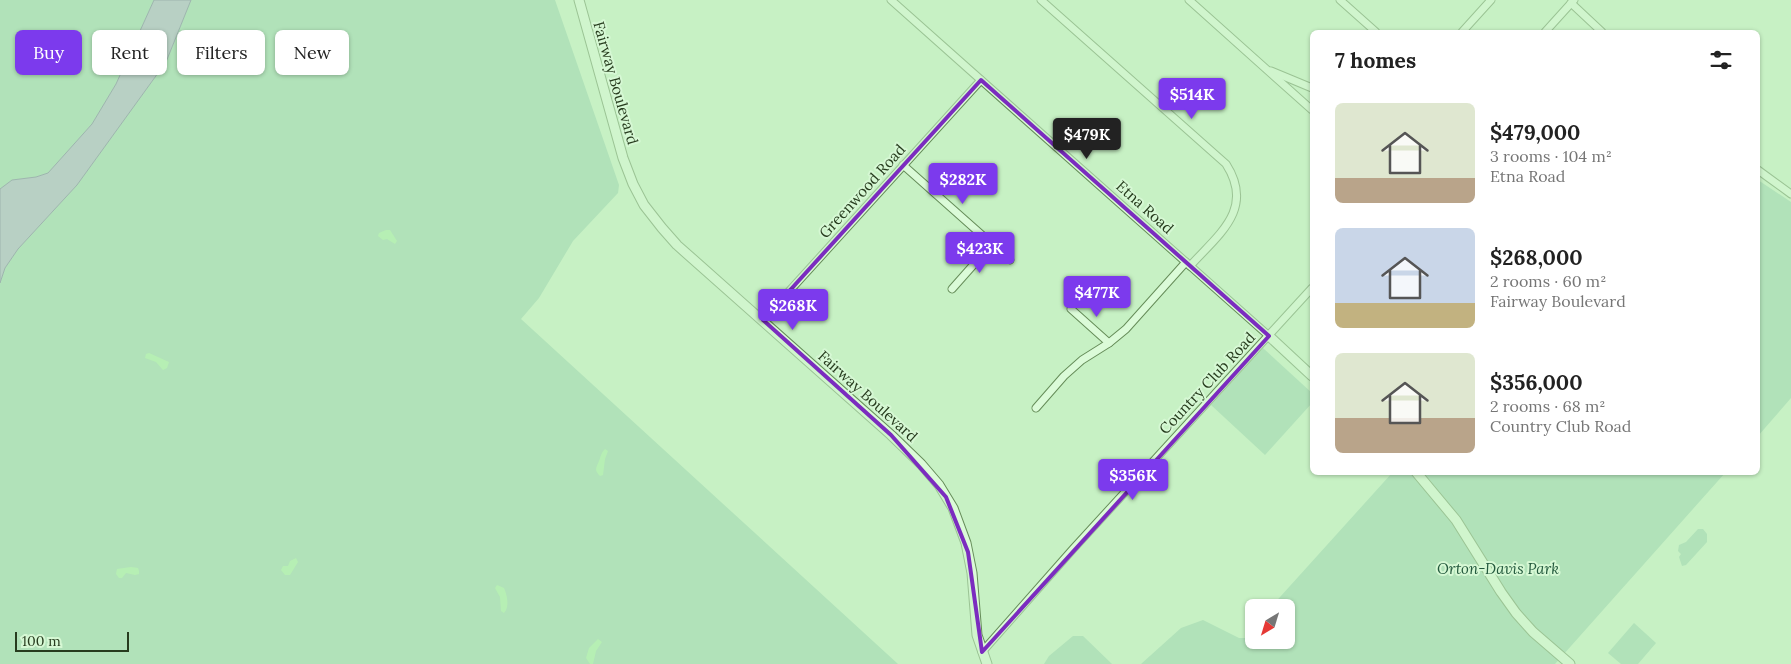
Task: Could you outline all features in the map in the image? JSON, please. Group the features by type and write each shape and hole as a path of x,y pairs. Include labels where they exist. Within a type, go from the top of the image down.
{"street":[{"name":"Fairway Boulevard","path":"579,0 623,158 644,205 662,228 686,253 892,435 924,468 946,497 957,517 968,552 972,573 977,635 986,664"},
{"name":"Etna Road","path":"891,0 1310,374"},
{"path":"1036,408 1064,376 1082,360 1126,329 1227,224 1232,216 1238,196 1236,183 1226,164 1042,0"},
{"path":"1188,0 1310,108"},
{"path":"1340,0 1374,30"},
{"path":"1464,30 1491,0"},
{"path":"1547,30 1572,2 1600,30"},
{"path":"1266,68 1310,87"},
{"name":"Greenwood Road","path":"763,320 981,80"},
{"path":"903,165 1010,260"},
{"path":"1760,171 1791,194"},
{"path":"952,289 991,245"},
{"name":"Country Club Road","path":"982,652 1073,549 1310,290"},
{"path":"1071,309 1108,343"},
{"path":"1418,475 1456,520 1499,590 1516,613 1533,632 1570,664"}],"highlighted area":[{"path":"981,80 1269,336 982,652 968,552 946,497 891,435 763,320"}],"green space":[{"path":"0,0 154,0 140,30 92,30 92,75 120,75 92,124 48,173 36,177 12,180 0,189"},
{"path":"191,0 555,0 619,185 618,193 573,241 539,298 521,319 898,664 0,664 0,283 5,268 18,249 77,185 157,75 167,75 167,60 177,35 177,75 265,75 265,30 179,30"},
{"path":"1760,181 1791,202 1791,398 1760,434"},
{"path":"1263,348 1310,391 1310,405 1265,455 1211,405"},
{"name":"Orton-Davis Park","path":"1390,475 1723,475 1555,664 1141,664 1181,628 1203,620 1239,638 1245,638 1245,649 1295,649 1295,599 1278,599"},
{"path":"1698,529 1703,529 1707,534 1707,542 1686,565 1682,566 1679,557 1681,554 1678,551 1679,545 1686,542"},
{"path":"1634,623 1656,643 1638,664 1621,664 1608,653"},
{"path":"1073,636 1083,636 1112,664 1044,664 1049,656"}],"sand":[{"path":"390,230 397,241 395,244 378,236 379,233"},
{"path":"149,353 169,362 167,368 163,370 156,362 145,358 146,354"},
{"path":"605,449 608,451 603,475 600,476 596,467"},
{"path":"296,558 298,562 290,575 285,575 281,570 283,566 288,566 290,561"},
{"path":"138,568 139,574 126,573 122,578 119,578 116,574 117,569"},
{"path":"497,585 504,588 506,594 507,604 504,613 501,611 500,597 495,588"},
{"path":"598,639 602,642 596,651 593,664 590,664 586,658 589,648"}],"water":[{"path":"154,0 191,0 179,30 177,30 177,35 167,60 167,30 140,30"},
{"path":"120,75 157,75 77,185 18,249 5,268 0,283 0,189 12,180 36,177 48,173 92,124"}]}
